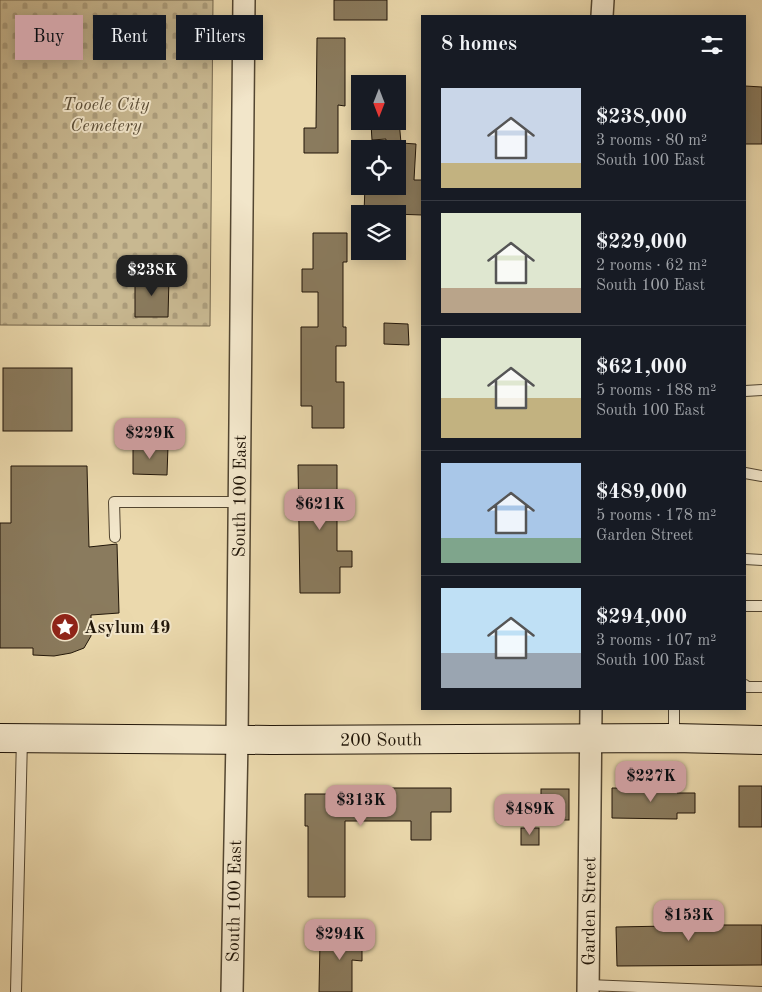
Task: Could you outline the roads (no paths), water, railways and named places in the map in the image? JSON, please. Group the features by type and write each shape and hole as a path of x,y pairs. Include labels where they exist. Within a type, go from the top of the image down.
{"street":[{"name":"South 100 East","path":"232,992 240,502 244,0"},
{"path":"602,15 603,0"},
{"name":"Garden Street","path":"588,988 590,710"},
{"name":"200 South","path":"11,738 237,740 674,738 762,740"}],"lane":[{"path":"746,391 762,390"},
{"path":"746,473 762,476"},
{"path":"115,537 114,502 240,502"},
{"path":"746,559 762,560"},
{"path":"746,606 762,606"},
{"path":"746,686 762,687"},
{"path":"674,710 674,738"},
{"path":"11,738 16,992"},
{"path":"588,988 762,992"}],"place":[{"name":"Asylum 49","path":"65,627"}],"park label":[{"name":"Tooele City Cemetery","path":"106,114"}]}
